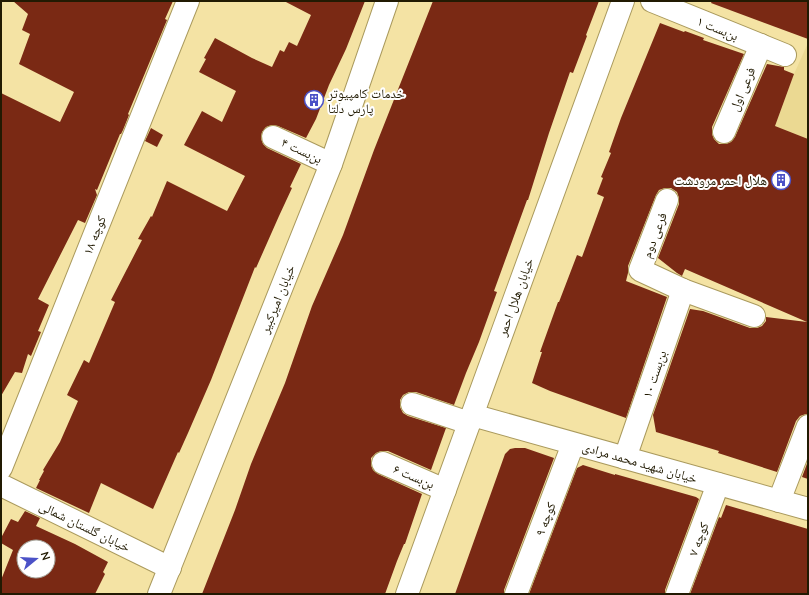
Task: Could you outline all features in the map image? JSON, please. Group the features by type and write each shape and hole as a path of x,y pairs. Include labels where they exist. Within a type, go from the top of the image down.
{"street":[{"name":"کوچه ۱۸","path":"1,468 188,1"},
{"name":"خیابان امیرکبیر","path":"159,594 332,164 387,1"},
{"name":"خیابان هلال احمر","path":"407,594 623,1"},
{"name":"بن‌بست ۱","path":"652,1 785,55"},
{"name":"فرعی اول","path":"724,132 761,45"},
{"name":"بن‌بست ۴","path":"273,137 332,164"},
{"name":"فرعی دوم","path":"667,200 640,270 683,290"},
{"path":"683,290 754,316"},
{"name":"بن‌بست ۱۰","path":"625,458 683,290"},
{"path":"412,404 470,419"},
{"name":"خیابان شهید محمد مرادی","path":"470,419 573,444 808,509"},
{"path":"779,501 808,426"},
{"name":"کوچه ۹","path":"516,594 573,444"},
{"name":"بن‌بست ۶","path":"383,463 445,490"},
{"name":"کوچه ۷","path":"677,594 718,484"},
{"name":"خیابان گلستان شمالی","path":"1,485 170,568"}],"shaded area":[{"path":"808,43 808,139 775,126 794,74"}],"building":[{"path":"13,1 173,1 165,19 167,20 128,114 129,115 123,130 97,190 95,189 97,195 85,223 78,220 38,299 49,305 38,331 41,332 31,356 28,354 22,373 15,372 1,396 1,93 60,122 74,92 19,64 30,34 22,30 28,14"},
{"path":"284,1 365,1 316,119 306,138 278,126 272,125 266,127 262,132 261,138 263,144 267,148 301,164 290,187 292,188 256,268 255,267 211,380 153,509 101,483 89,513 36,488 44,471 43,470 60,442 78,401 67,395 84,360 89,363 115,302 111,300 142,240 138,239 151,216 152,217 167,181 227,211 245,176 184,145 202,111 222,122 236,91 199,72 206,59 204,58 215,38 272,67 280,50 284,52 289,42 297,46 311,15"},
{"path":"433,1 599,1 573,73 570,72 528,200 494,291 497,292 454,405 416,392 409,392 403,395 400,400 400,407 403,413 446,428 431,470 388,451 376,453 371,458 373,470 378,474 422,494 405,544 385,594 202,594 235,510 251,464 285,383 312,306 343,235 374,150"},
{"path":"712,1 808,1 808,39 711,3"},
{"path":"660,23 744,54 712,127 714,139 719,144 731,142 735,137 767,64 784,67 784,70 794,74 775,126 808,139 808,414 800,416 796,421 777,472 718,453 719,451 656,432 653,415 690,309 703,311 750,328 762,326 766,321 766,317 807,322 685,269 682,276 658,258 679,204 677,192 671,188 659,190 656,195 628,266 626,281 667,297 626,418 550,391 532,383 542,352 540,352 558,302 577,255 582,257 604,197 597,194 603,178 601,177 611,153 609,152 621,118"},
{"path":"151,128 163,135 157,147 145,141"},
{"path":"525,448 554,458 504,590 504,594 455,594 505,454 510,449"},
{"path":"808,461 808,479 802,477"},
{"path":"583,465 699,499 665,590 665,594 529,594 577,468"},
{"path":"726,505 808,529 808,594 690,594 719,517 721,518"},
{"path":"25,511 40,518 36,526 75,544 108,562 103,572 105,574 95,594 1,594 1,580 13,550 1,543 1,538 11,519 18,522"}],"place":[{"name":"خدمات کامپیوتر پارس دلتا","path":"314,100"},
{"name":"هلال احمر مرودشت","path":"781,180"}]}
